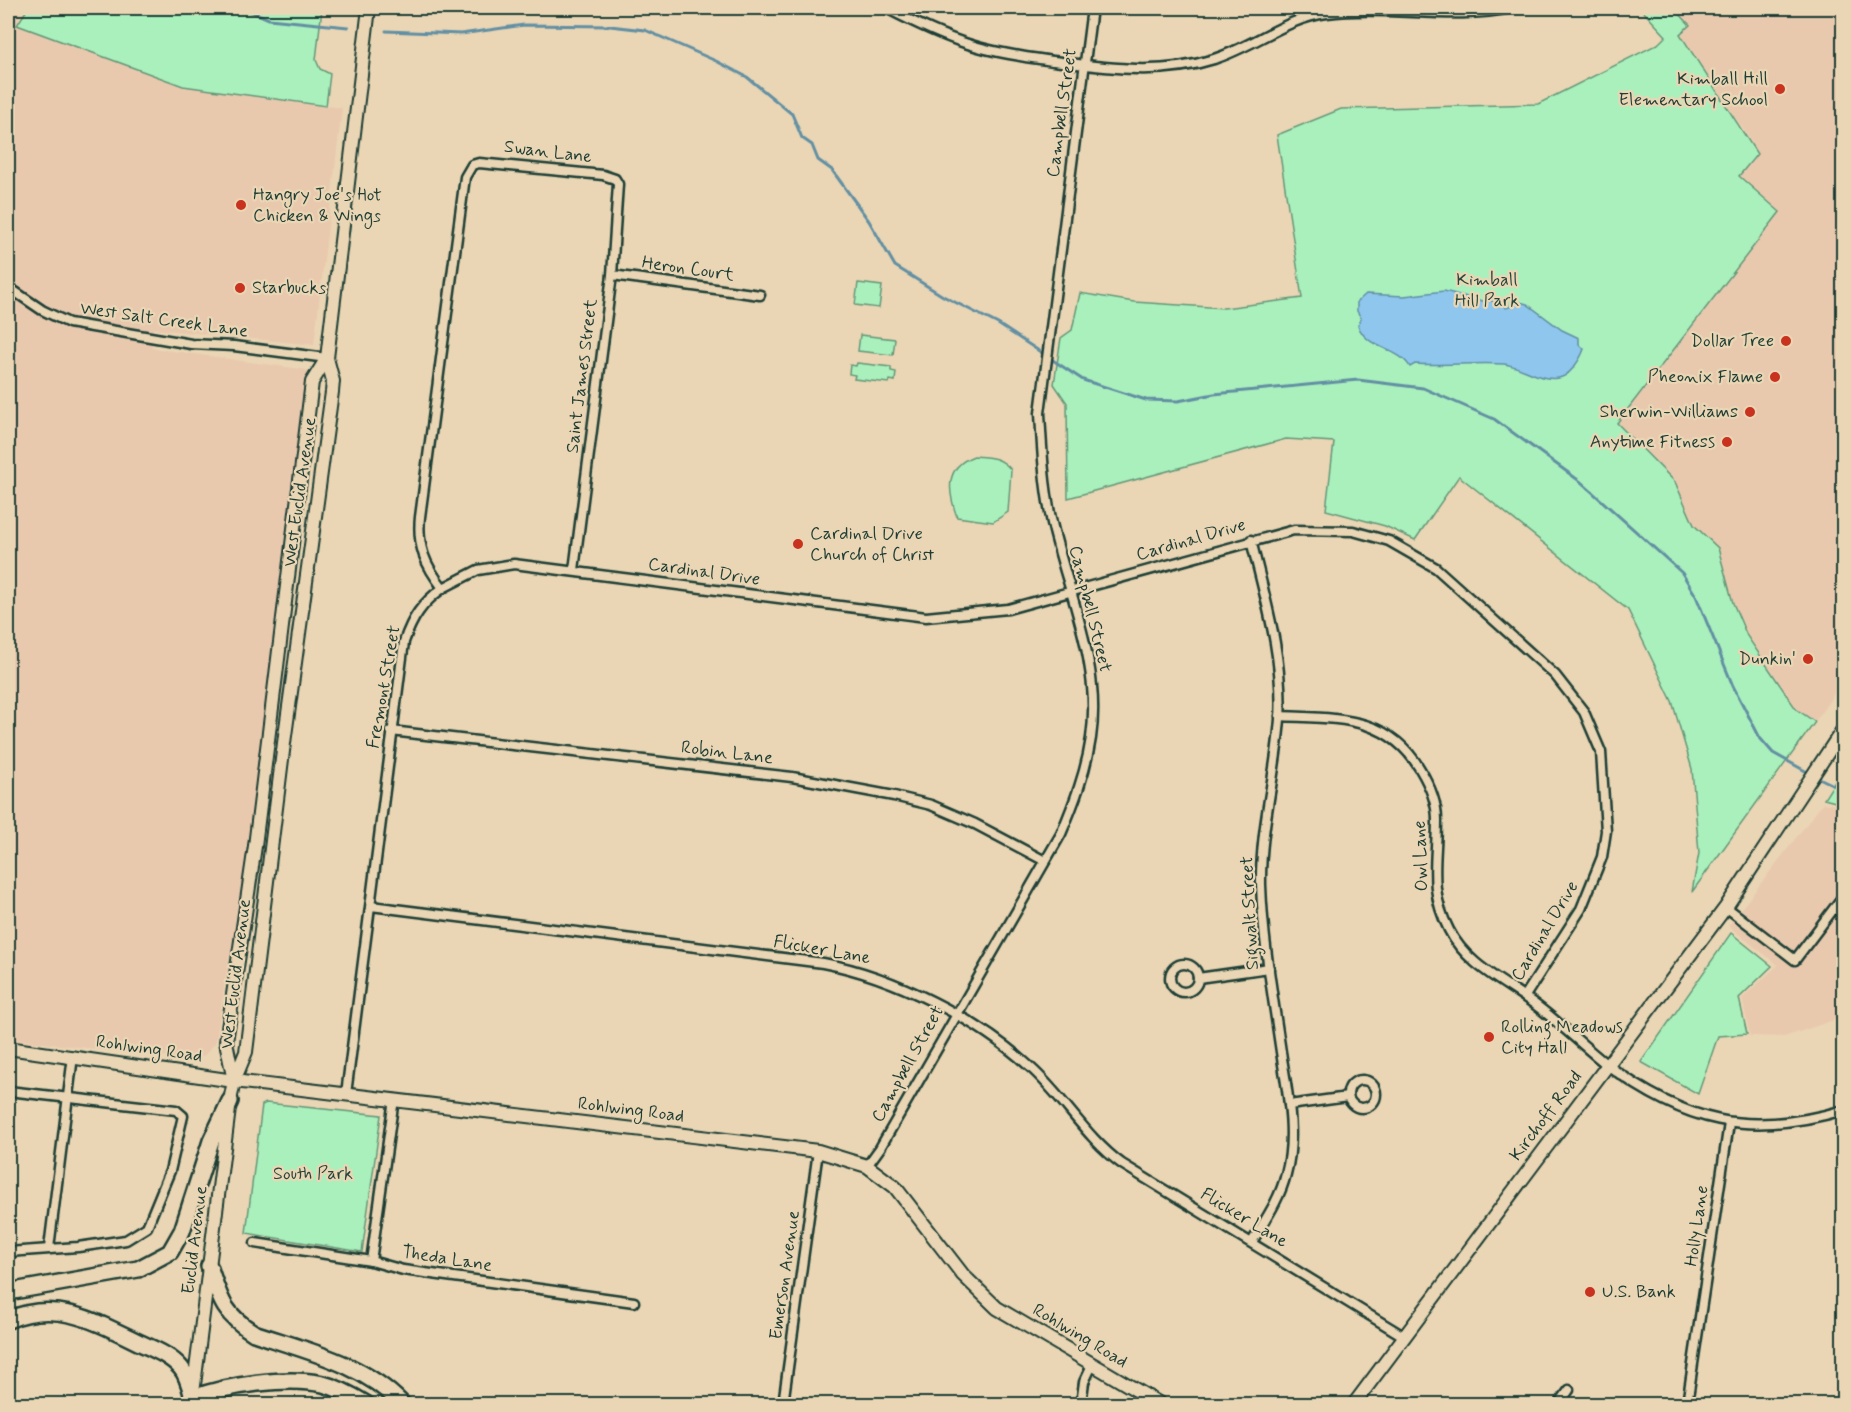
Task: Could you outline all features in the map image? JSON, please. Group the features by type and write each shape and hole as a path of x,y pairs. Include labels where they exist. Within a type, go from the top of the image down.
{"highway":[{"path":"8,1292 138,1269 170,1252 182,1232 212,1141 230,1101"},
{"path":"209,1266 221,1302 229,1315 242,1325 254,1333 353,1367 382,1384 402,1404"},
{"path":"8,1320 33,1311 51,1310 92,1319 170,1358 182,1369 192,1401 230,1387 308,1382 331,1387 366,1404"}],"main road":[{"name":"West Euclid Avenue","path":"234,1081 246,1052 284,743 332,392 333,381 327,358 369,8"},
{"name":"West Euclid Avenue","path":"234,1081 226,1042 255,846 312,382 327,358"},
{"name":"Kirchoff Road","path":"1354,1404 1726,907 1844,728"},
{"name":"Rohlwing Road","path":"8,1048 234,1081 818,1151 867,1166 895,1187 963,1275 997,1308 1161,1404"},
{"name":"Euclid Avenue","path":"192,1401 234,1081"}],"street":[{"path":"886,8 928,30 971,45 1010,55 1141,70 1179,68 1216,59 1300,19 1326,13 1378,8 1491,12 1512,8"},
{"name":"Campbell Street","path":"867,1166 880,1148 1061,834 1080,787 1091,736 1089,664 1052,522 1043,468 1040,413 1092,8"},
{"name":"Swan Lane","path":"443,588 424,560 419,528 465,177 472,165 485,161 603,176 615,179 618,184"},
{"name":"Saint James Street","path":"574,570 612,275 618,184"},
{"name":"Heron Court","path":"612,275 760,295"},
{"name":"West Salt Creek Lane","path":"8,287 42,310 69,323 191,344 234,346 327,358"},
{"name":"Cardinal Drive","path":"443,588 478,570 514,564 926,617 1008,609 1251,540 1294,530 1322,528 1353,531 1389,541 1436,568 1549,669 1584,712 1601,752 1605,782 1606,831 1602,857 1581,909 1525,996"},
{"name":"Sigwalt Street","path":"1251,540 1277,654 1280,716 1261,869 1269,968 1289,1105 1291,1135 1287,1172 1280,1194 1252,1242"},
{"name":"Fremont Street","path":"346,1094 404,642 411,621 429,598 443,588"},
{"name":"Owl Lane","path":"1280,716 1353,721 1374,726 1401,743 1429,785 1434,800 1437,819 1434,883 1448,930 1471,961 1525,996 1607,1064 1683,1110 1729,1123 1780,1124 1844,1110"},
{"name":"Robin Lane","path":"391,731 792,777 894,796 932,806 975,824 1045,861"},
{"path":"1726,907 1795,960 1844,895"},
{"name":"Flicker Lane","path":"371,906 834,965 885,980 955,1016 998,1042 1031,1068 1105,1152 1405,1337"},
{"path":"1198,978 1269,968"},
{"path":"49,1248 73,1056"},
{"path":"8,1091 176,1110 183,1116 170,1171 147,1227 126,1240 78,1247 8,1252"},
{"path":"1289,1105 1348,1096"},
{"path":"371,1261 393,1099"},
{"name":"Holly Lane","path":"1687,1404 1729,1123"},
{"name":"Emerson Avenue","path":"783,1404 818,1151"},
{"name":"Theda Lane","path":"255,1243 371,1261 403,1270 634,1302"},
{"path":"1081,1404 1084,1382 1092,1365"},
{"path":"1559,1404 1569,1390"}],"shaded area":[{"path":"8,8 20,8 18,25 183,86 342,108 314,345 153,329 152,348 308,370 246,882 226,976 216,1042 205,1055 192,1060 8,1039"},
{"path":"1674,8 1843,8 1844,679 1815,722 1795,708 1747,636 1733,603 1718,548 1694,525 1675,482 1617,423 1780,212 1739,176 1751,141 1679,34 1690,25"},
{"path":"1823,803 1843,806 1843,1017 1784,1037 1750,1036 1742,998 1778,965 1728,926"}],"green space":[{"path":"28,8 322,8 316,60 320,69 330,74 326,106 183,86 17,25"},
{"name":"Kimball Hill Park","path":"1640,8 1674,8 1690,25 1680,34 1757,154 1739,176 1780,212 1617,423 1675,482 1694,525 1718,548 1733,603 1747,636 1796,709 1815,722 1692,892 1699,853 1692,769 1672,701 1628,610 1459,476 1415,540 1385,526 1326,510 1334,442 1286,439 1068,498 1067,403 1054,384 1061,338 1072,330 1080,293 1134,302 1224,308 1302,298 1277,135 1341,109 1538,104 1658,44 1666,36"},
{"path":"858,283 882,286 879,308 855,305"},
{"path":"860,335 895,339 893,355 858,351"},
{"path":"857,363 891,367 891,371 896,372 895,381 890,380 889,383 854,379 855,375 849,374 850,365 856,366"},
{"path":"974,456 999,460 1011,470 1008,512 993,522 957,517 954,508 951,490 953,474 964,461"},
{"path":"1843,769 1843,804 1824,799"},
{"path":"1731,933 1772,966 1739,998 1747,1034 1718,1036 1698,1094 1641,1062"},
{"name":"South Park","path":"266,1103 381,1115 362,1252 246,1233 262,1105"}],"water":[{"path":"1444,291 1483,301 1502,301 1506,308 1510,307 1512,300 1527,304 1562,330 1579,338 1579,344 1584,349 1583,353 1569,373 1555,379 1504,364 1415,364 1410,367 1405,360 1368,339 1358,325 1361,318 1357,311 1357,302 1366,294 1404,296"}],"waterway":[{"path":"243,8 269,19 348,27"},
{"path":"386,31 461,34 524,25 610,26 645,30 716,61 747,77 792,114 802,138 812,145 818,160 832,170 869,221 895,266 943,296 998,324 1083,380 1146,400 1178,401 1214,394 1358,380 1423,388 1494,419 1581,482 1682,573 1696,596 1733,686 1760,738 1773,753 1809,773"},
{"path":"1815,776 1844,790"}],"place":[{"name":"Kimball Hill Elementary School","path":"1780,89"},
{"name":"Hangry Joe's Hot Chicken & Wings","path":"241,205"},
{"name":"Starbucks","path":"240,288"},
{"name":"Dollar Tree","path":"1786,341"},
{"name":"Pheonix Flame","path":"1775,377"},
{"name":"Sherwin-Williams","path":"1750,412"},
{"name":"Anytime Fitness","path":"1727,442"},
{"name":"Cardinal Drive Church of Christ","path":"798,544"},
{"name":"Dunkin'","path":"1808,659"},
{"name":"Rolling Meadows City Hall","path":"1489,1037"},
{"name":"U.S. Bank","path":"1590,1292"}]}
